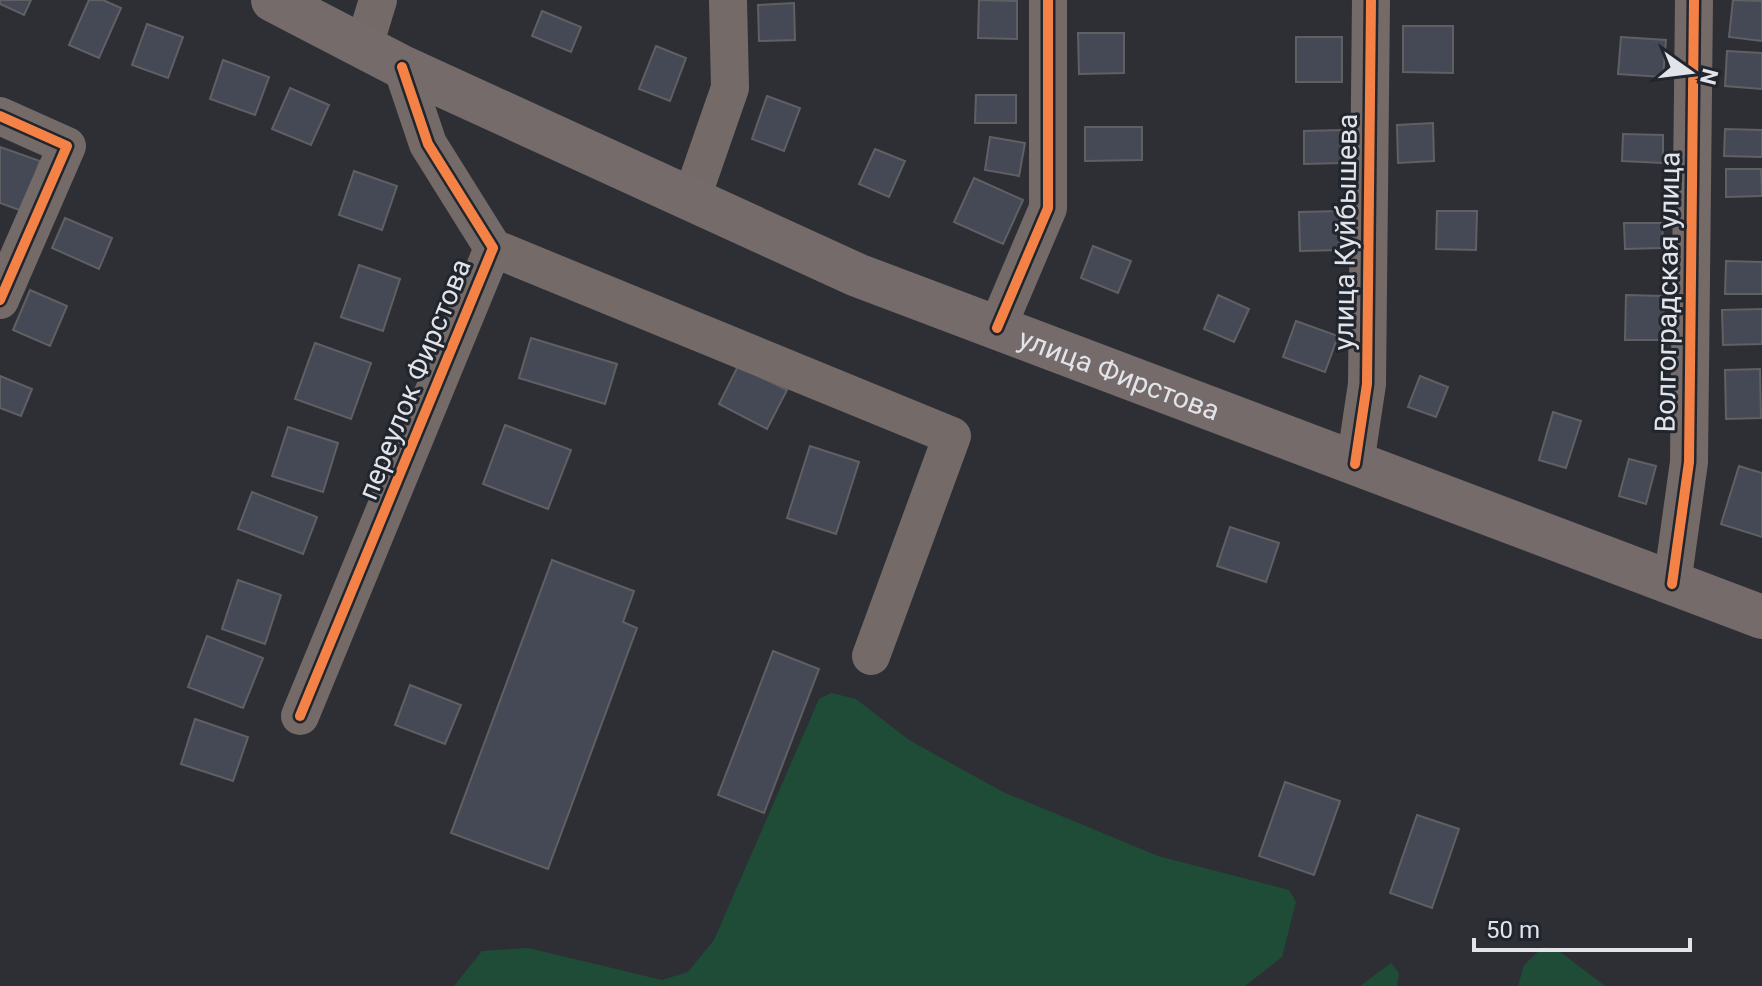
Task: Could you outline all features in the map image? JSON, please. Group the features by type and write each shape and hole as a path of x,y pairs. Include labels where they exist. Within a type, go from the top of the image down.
{"main road":[{"name":"улица Фирстова","path":"273,0 402,67 857,275 1762,617"}],"street":[{"path":"364,46 378,0"},
{"path":"691,200 730,88 728,0"},
{"path":"997,328 1048,208 1048,0"},
{"name":"улица Куйбышева","path":"1355,464 1367,384 1371,0"},
{"name":"Волгоградская улица","path":"1672,584 1689,462 1694,0"},
{"name":"переулок Фирстова","path":"300,716 493,248 428,144 402,67"},
{"path":"0,116 67,146 0,300"},
{"path":"493,248 952,436 871,656"}],"green space":[{"path":"831,693 856,699 909,740 1003,792 1158,856 1289,890 1296,902 1282,957 1245,986 454,986 482,951 528,948 662,980 688,972 714,940 819,699"},
{"path":"1543,947 1555,948 1605,986 1518,986 1524,965"},
{"path":"1391,963 1399,973 1397,986 1360,986"}],"building":[{"path":"0,0 31,0 24,15 0,4"},
{"path":"89,0 103,0 121,8 99,58 69,45"},
{"path":"979,0 1017,1 1017,39 978,38"},
{"path":"1733,0 1762,1 1762,41 1729,37"},
{"path":"794,3 795,40 759,41 758,5"},
{"path":"542,11 581,27 571,52 532,36"},
{"path":"147,24 183,37 168,78 132,65"},
{"path":"1403,26 1453,26 1453,73 1403,72"},
{"path":"1078,33 1124,33 1124,73 1079,74"},
{"path":"1296,37 1342,37 1342,82 1296,82"},
{"path":"1621,37 1666,40 1663,77 1618,74"},
{"path":"656,46 686,58 670,101 639,89"},
{"path":"1727,51 1762,53 1762,89 1725,86"},
{"path":"223,60 269,77 255,115 210,99"},
{"path":"290,88 329,105 311,145 272,129"},
{"path":"976,95 1016,95 1016,123 975,123"},
{"path":"767,96 800,108 784,151 752,139"},
{"path":"1433,123 1434,161 1398,163 1397,125"},
{"path":"1085,127 1142,127 1142,160 1085,161"},
{"path":"1725,129 1762,130 1762,157 1724,156"},
{"path":"1341,130 1341,163 1304,164 1304,131"},
{"path":"1623,134 1663,135 1663,163 1622,161"},
{"path":"990,137 1025,143 1019,176 985,170"},
{"path":"0,147 40,161 22,211 0,203"},
{"path":"875,149 905,161 889,197 859,184"},
{"path":"1726,169 1761,169 1762,196 1726,197"},
{"path":"354,171 397,186 382,230 339,215"},
{"path":"974,178 1023,200 1003,244 954,222"},
{"path":"1341,211 1342,250 1300,251 1299,212"},
{"path":"1437,211 1477,211 1476,250 1436,249"},
{"path":"65,218 112,238 99,269 52,248"},
{"path":"1624,223 1663,223 1662,248 1625,249"},
{"path":"1093,246 1131,261 1118,293 1081,278"},
{"path":"1726,261 1762,262 1762,294 1725,294"},
{"path":"359,265 400,279 383,331 341,317"},
{"path":"30,290 67,306 50,346 13,330"},
{"path":"1218,295 1249,309 1234,342 1204,329"},
{"path":"1626,295 1664,296 1663,340 1625,340"},
{"path":"1762,309 1762,344 1723,345 1722,310"},
{"path":"1296,321 1338,336 1325,372 1283,357"},
{"path":"531,338 617,364 605,404 519,378"},
{"path":"315,343 371,363 351,419 295,399"},
{"path":"738,366 787,390 767,429 719,404"},
{"path":"1760,369 1761,418 1726,419 1725,370"},
{"path":"0,376 32,389 21,416 0,408"},
{"path":"1420,376 1448,387 1436,417 1408,407"},
{"path":"1553,412 1581,421 1566,468 1539,460"},
{"path":"505,425 571,450 548,509 483,484"},
{"path":"288,427 338,443 323,492 272,476"},
{"path":"810,446 859,462 836,534 787,518"},
{"path":"1629,459 1656,466 1646,504 1619,496"},
{"path":"1739,466 1762,473 1762,537 1721,524"},
{"path":"252,492 317,517 303,554 238,529"},
{"path":"1230,527 1279,543 1266,582 1217,566"},
{"path":"552,560 634,591 623,622 637,628 548,869 451,833"},
{"path":"238,580 281,595 265,644 222,629"},
{"path":"207,636 263,658 243,708 188,687"},
{"path":"773,651 819,669 764,813 718,795"},
{"path":"410,685 461,705 445,744 395,725"},
{"path":"195,719 248,737 233,781 181,764"},
{"path":"1285,782 1340,801 1314,875 1259,856"},
{"path":"1417,815 1459,829 1432,908 1390,893"}],"cycle path":[{"path":"997,328 1048,208 1048,0"},
{"path":"1355,464 1367,384 1371,0"},
{"path":"1672,584 1689,462 1694,0"},
{"path":"300,716 493,248 428,144 402,67"},
{"path":"0,116 67,146 0,300"}]}
